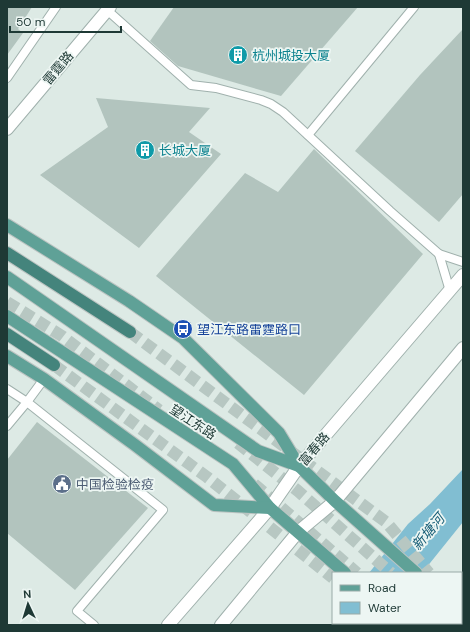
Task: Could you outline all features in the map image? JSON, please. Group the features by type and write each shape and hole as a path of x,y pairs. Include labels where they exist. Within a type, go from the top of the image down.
{"highway":[{"path":"7,252 130,332"},
{"path":"7,334 54,365"}],"main road":[{"path":"7,225 130,301 183,338 280,432 299,466 371,534 415,572"},
{"name":"望江东路","path":"7,277 258,450 299,466"},
{"name":"望江东路","path":"7,316 233,464 270,508 344,571"},
{"path":"7,356 44,379 214,504 270,508"}],"street":[{"name":"雷霆路","path":"7,129 108,8"},
{"name":"富春路","path":"168,625 270,508 299,466 463,275"},
{"path":"221,625 298,532 335,501 463,348"}],"lane":[{"path":"7,78 56,7"},
{"path":"308,135 414,7"},
{"path":"108,8 191,85 216,88 272,104 439,254 463,262"},
{"path":"439,254 450,290"},
{"path":"7,426 44,379"},
{"path":"7,390 27,402 163,510 77,611 94,625"}],"water":[{"name":"新塘河","path":"463,469 463,522 423,572 370,572 408,524 430,504"}],"building":[{"path":"7,7 32,7 18,29 23,33 7,55"},
{"name":"杭州城投大厦","path":"174,7 358,7 281,96 178,66 150,41"},
{"path":"463,29 463,194 439,222 355,151 420,75"},
{"path":"96,98 210,108 189,132 221,154 139,248 40,175 108,127"},
{"path":"314,149 423,254 304,395 156,276 245,173 278,192"},
{"name":"中国检验检疫","path":"37,422 148,508 75,590 7,533 7,460"}],"tunnel":[{"path":"7,302 62,336 159,410"},
{"path":"130,332 386,522 428,572"},
{"path":"54,365 207,477 332,577"},
{"path":"238,443 298,491 390,572"},
{"path":"254,484 356,572"}],"place":[{"name":"杭州城投大厦","path":"238,55"},
{"name":"长城大厦","path":"145,150"},
{"name":"望江东路雷霆路口","path":"183,329"},
{"name":"中国检验检疫","path":"62,484"}]}
